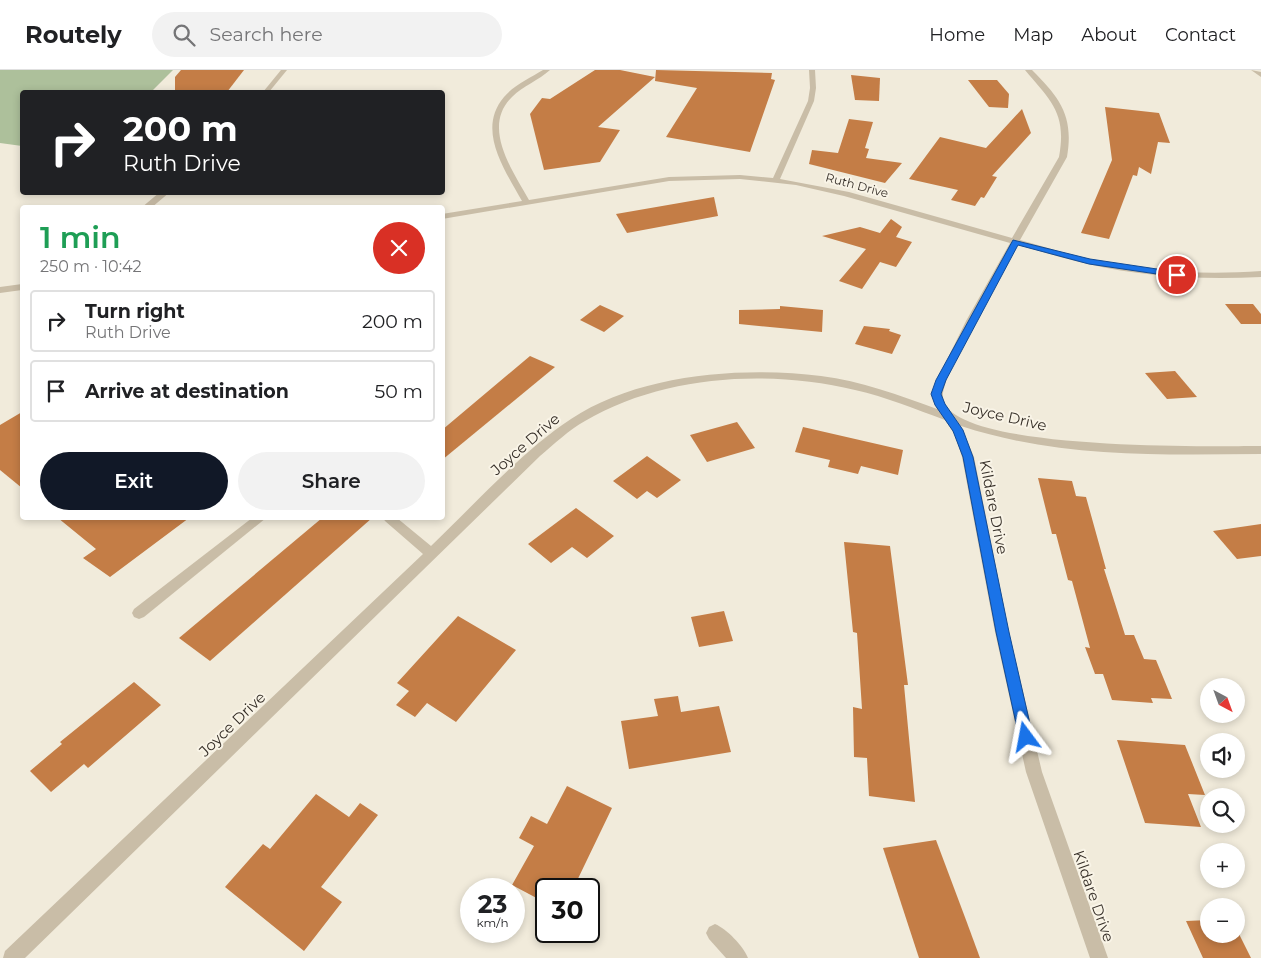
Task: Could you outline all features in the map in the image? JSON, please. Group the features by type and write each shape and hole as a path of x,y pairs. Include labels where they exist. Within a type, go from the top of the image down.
{"street":[{"path":"268,90 284,70"},
{"path":"527,203 499,148 494,134 494,124 497,112 506,99 547,70"},
{"path":"776,180 811,101 813,88 812,70"},
{"name":"Kildare Drive","path":"1028,70 1054,97 1067,124 1067,139 1063,157 941,380 936,394 940,405 958,430 968,457 1002,632 1034,772 1099,958"},
{"path":"1254,70 1261,75"},
{"name":"Ruth Drive","path":"445,217 678,178 740,177 776,180 846,194 1089,262 1150,272 1210,276 1261,274"},
{"path":"149,205 162,195"},
{"path":"0,290 20,287"},
{"name":"Joyce Drive","path":"12,958 558,434 582,418 613,403 639,393 733,377 797,376 853,385 901,399 951,420 1017,438 1085,447 1261,450"},
{"path":"139,613 257,520"},
{"path":"391,520 432,554"},
{"path":"715,933 739,958"}],"green space":[{"path":"0,70 173,70 153,90 20,90 20,146 0,143"}],"building":[{"path":"181,70 244,70 229,90 175,90 175,77"},
{"path":"595,70 620,70 655,77 598,127 620,130 600,162 544,170 530,114 542,98 550,99"},
{"path":"656,70 772,73 771,79 775,80 750,152 666,137 697,88 655,81"},
{"path":"851,75 880,78 879,101 855,100"},
{"path":"968,80 997,80 1009,94 1008,108 989,107"},
{"path":"1105,107 1159,113 1170,143 1158,142 1151,174 1139,167 1137,176 1133,175 1109,239 1081,233 1112,160"},
{"path":"1022,109 1031,133 992,176 997,177 984,198 981,197 975,206 951,200 958,190 909,179 940,137 986,148"},
{"path":"849,119 873,122 865,148 869,149 866,158 902,163 885,183 809,164 812,150 838,153"},
{"path":"714,197 718,216 627,233 616,214"},
{"path":"891,219 902,227 896,237 912,242 896,267 880,262 862,289 839,281 866,249 822,236 860,227 880,233"},
{"path":"1225,304 1253,304 1261,314 1261,324 1241,324"},
{"path":"600,305 624,316 604,332 580,320"},
{"path":"780,306 823,310 822,332 739,324 739,310 780,309"},
{"path":"864,326 890,329 889,331 901,335 892,354 855,344"},
{"path":"530,356 555,367 445,458 445,427"},
{"path":"1175,371 1197,397 1167,399 1145,373"},
{"path":"20,413 20,486 0,470 0,425"},
{"path":"737,422 755,448 707,462 690,435"},
{"path":"803,427 903,450 898,475 861,466 858,474 828,467 830,460 795,452"},
{"path":"647,456 681,480 657,498 647,491 637,499 613,481"},
{"path":"1038,478 1072,481 1076,496 1086,497 1106,569 1104,569 1125,635 1134,635 1144,659 1156,660 1172,699 1151,698 1153,703 1112,700 1103,674 1095,674 1085,647 1090,648 1072,581 1068,580 1056,534 1052,534"},
{"path":"576,508 614,536 587,558 572,547 551,563 528,544"},
{"path":"60,520 186,520 110,577 83,558 96,549"},
{"path":"320,520 370,520 210,661 179,638"},
{"path":"1261,524 1261,556 1237,559 1213,531"},
{"path":"844,542 890,546 908,685 904,685 915,802 869,796 867,758 854,757 853,707 862,709 857,633 853,632"},
{"path":"724,611 733,641 699,647 691,617"},
{"path":"458,616 516,650 456,722 427,703 415,717 396,705 409,691 397,683"},
{"path":"134,682 161,705 88,768 84,764 51,792 30,771 62,744 60,742"},
{"path":"678,696 681,712 719,706 731,752 629,769 621,721 658,716 654,699"},
{"path":"1117,740 1185,745 1202,788 1200,788 1200,795 1188,794 1200,827 1145,823"},
{"path":"567,786 612,808 578,878 535,878 535,897 525,892 525,878 516,878 534,846 519,838 531,816 547,824"},
{"path":"316,794 349,817 360,803 378,815 321,887 342,902 304,951 225,887 263,844 270,849"},
{"path":"936,840 980,958 919,958 883,848"},
{"path":"1200,920 1200,943 1244,943 1251,958 1203,958 1186,921"}],"route":[{"path":"1026,737 1002,632 968,457 958,430 940,405 936,394 958,345 1016,242 1089,262 1177,275"}]}
